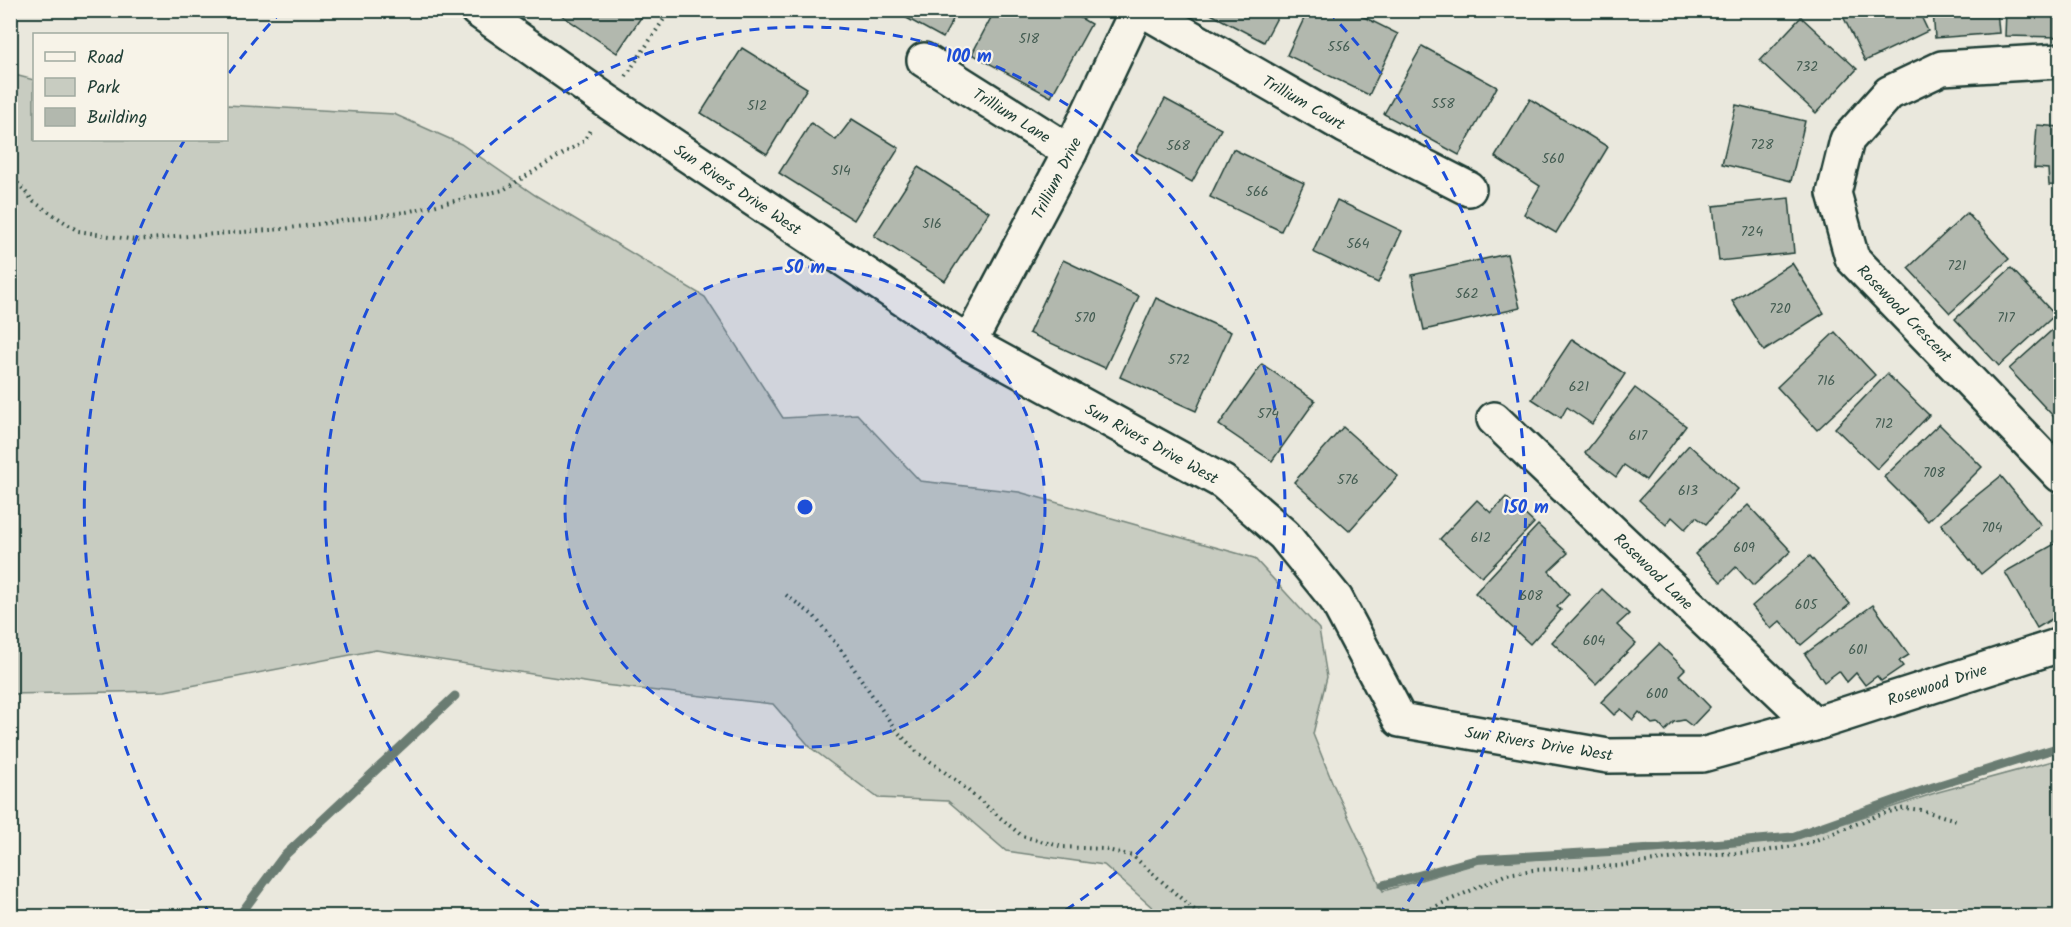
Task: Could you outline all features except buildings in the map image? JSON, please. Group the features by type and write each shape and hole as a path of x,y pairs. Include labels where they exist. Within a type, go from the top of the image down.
{"street":[{"name":"Trillium Drive","path":"969,343 1070,152 1137,10"},
{"name":"Trillium Court","path":"1143,10 1345,126 1469,189"},
{"name":"Sun Rivers Drive West","path":"480,11 608,102 969,343 1222,482 1284,535 1336,599 1400,720 1608,756 1702,755 1814,724"},
{"name":"Trillium Lane","path":"924,60 1070,152"},
{"name":"Rosewood Crescent","path":"2061,61 1942,68 1888,93 1847,140 1834,193 1852,258 2061,475"},
{"name":"Rosewood Lane","path":"1494,419 1814,724"},
{"name":"Rosewood Drive","path":"1814,724 2061,645"}],"path":[{"path":"10,174 34,202 78,231 135,240 283,229 406,212 503,190 584,141 670,10"},
{"path":"786,595 814,616 844,654 895,729 916,751 958,782 1022,836 1063,847 1103,849 1132,856 1201,916"},
{"path":"1415,916 1507,874 1533,870 1618,866 1698,855 1760,852 1806,844 1881,814 1905,808 1956,820"}],"green space":[{"path":"11,74 33,80 33,141 228,141 228,105 394,114 461,144 535,195 705,297 783,418 857,414 920,481 1019,492 1254,558 1319,629 1327,677 1313,734 1333,784 1383,891 1479,863 1793,840 1938,792 2060,759 2060,916 1162,916 1104,865 1006,851 948,801 878,798 811,748 773,704 604,685 376,650 165,691 11,694"}],"waterway":[{"path":"239,916 283,857 455,696"},
{"path":"1383,885 1479,859 1654,849 1792,837 1933,787 2060,747"}]}
